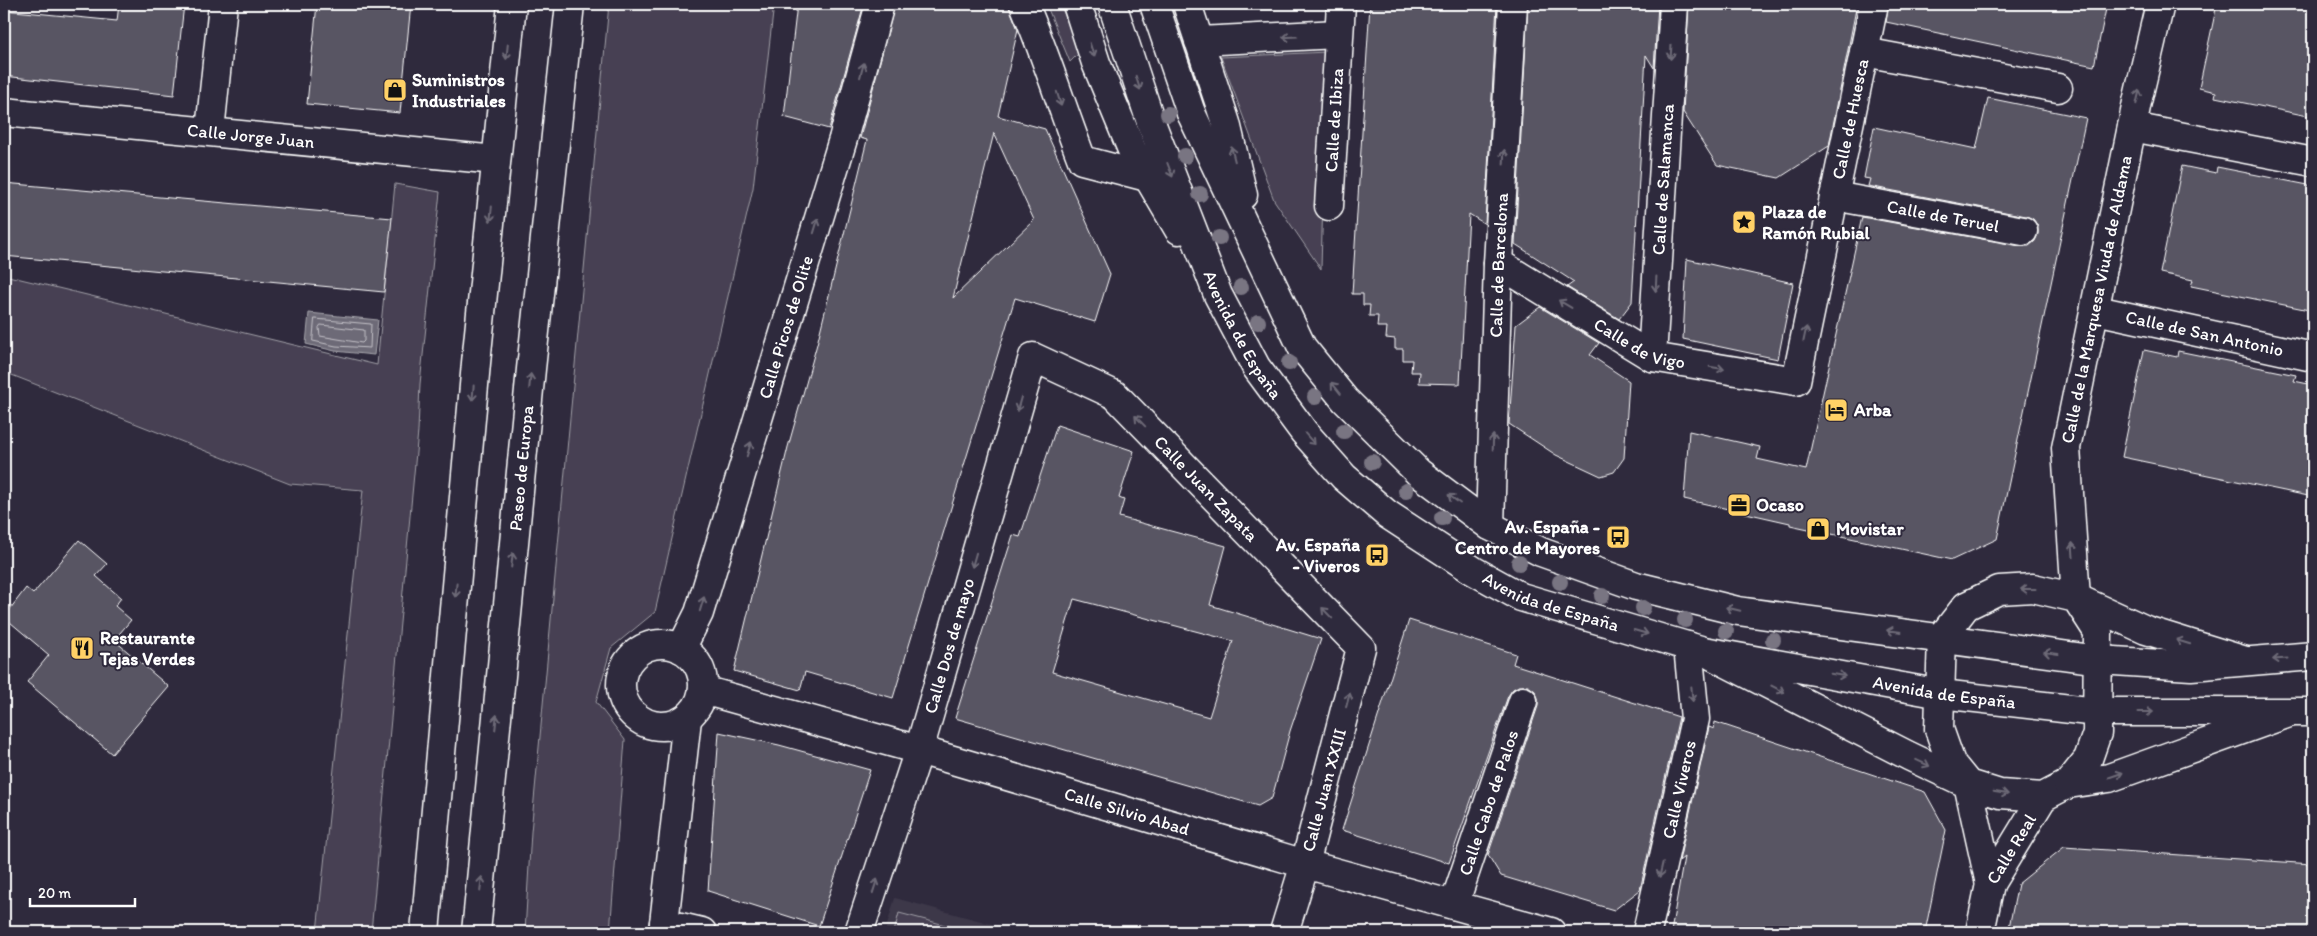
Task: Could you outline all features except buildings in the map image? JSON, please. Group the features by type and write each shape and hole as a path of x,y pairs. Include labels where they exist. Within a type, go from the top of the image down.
{"street":[{"path":"210,131 223,4"},
{"path":"425,932 512,4"},
{"name":"Paseo de Europa","path":"476,932 529,389 570,4"},
{"name":"Calle Picos de Olite","path":"681,649 699,613 705,594 841,148 880,4"},
{"path":"1024,4 1047,60 1061,107 1082,160 1147,177"},
{"path":"1078,4 1096,63 1132,150 1218,295"},
{"name":"Avenida de España","path":"1112,4 1152,125 1218,295 1256,367 1304,432 1344,477 1387,514 1474,571 1522,597 1696,648 1941,694 2097,712 2301,712"},
{"path":"1154,4 1191,113 1302,347 1345,400 1419,473 1490,526 1541,552 1636,586 1738,611 1942,637 2099,660 2191,666 2313,656"},
{"path":"1187,4 1226,123 1258,252"},
{"name":"Calle de Ibiza","path":"1328,206 1341,4"},
{"name":"Calle de Barcelona","path":"1490,526 1498,263 1513,4"},
{"name":"Calle de Salamanca","path":"1652,357 1674,4"},
{"name":"Calle de Huesca","path":"1796,381 1874,4"},
{"name":"Calle de la Marquesa Viuda de Aldama","path":"2076,598 2066,448 2096,310 2132,127 2160,4"},
{"path":"1199,41 1338,34"},
{"path":"1864,52 2058,88"},
{"name":"Calle Jorge Juan","path":"4,112 496,160"},
{"path":"2132,127 2313,162"},
{"name":"Calle de Teruel","path":"1834,196 2023,231"},
{"name":"Calle de Vigo","path":"1498,263 1652,357 1796,381"},
{"name":"Calle de San Antonio","path":"2096,310 2313,358"},
{"name":"Calle Juan Zapata","path":"1033,357 1115,396 1361,648"},
{"name":"Calle Dos de mayo","path":"860,932 919,750 1033,357"},
{"path":"1990,884 1968,784 1951,763 1939,728 1942,637 1966,606 2000,590 2033,588 2076,598 2146,630 2246,661"},
{"path":"2068,784 2088,759 2097,732 2098,632 2076,598"},
{"path":"668,644 681,649 697,662 703,676 703,690 697,708 686,719 678,724 664,726 650,724 637,718 628,708 622,695 622,681 625,667 634,656 654,645 668,644"},
{"name":"Calle Juan XXIII","path":"1284,932 1305,864 1361,648"},
{"path":"1696,648 1909,756 1968,784 2000,794 2043,797 2068,784 2109,778 2301,712"},
{"name":"Calle Viveros","path":"1647,932 1695,720 1696,648"},
{"name":"Calle Silvio Abad","path":"703,690 919,750 1305,864 1542,931"},
{"name":"Calle Cabo de Palos","path":"1454,905 1523,701"},
{"path":"686,719 664,928 702,932"},
{"name":"Calle Real","path":"1980,932 1990,884 2043,797"}],"shaded area":[{"path":"609,4 774,4 753,188 655,612 611,648 596,702 625,740 610,932 525,932 531,832"},
{"path":"1046,4 1060,4 1080,52 1070,62"},
{"path":"1327,52 1321,269 1274,200 1221,57"},
{"path":"395,184 440,192 420,384 418,431 371,932 317,932 363,490 290,484 4,372 4,275 377,365"},
{"path":"895,898 1022,932 885,932"},
{"path":"899,913 972,932 894,932"}],"water":[{"path":"309,313 378,320 374,355 335,351 306,344"}],"place":[{"name":"Suministros Industriales","path":"395,90"},
{"name":"Plaza de Ramón Rubial","path":"1744,222"},
{"name":"Arba","path":"1836,410"},
{"name":"Ocaso","path":"1739,505"},
{"name":"Movistar","path":"1818,529"},
{"name":"Av. España - Centro de Mayores","path":"1618,537"},
{"name":"Av. España - Viveros","path":"1377,555"},
{"name":"Restaurante Tejas Verdes","path":"82,648"}]}
